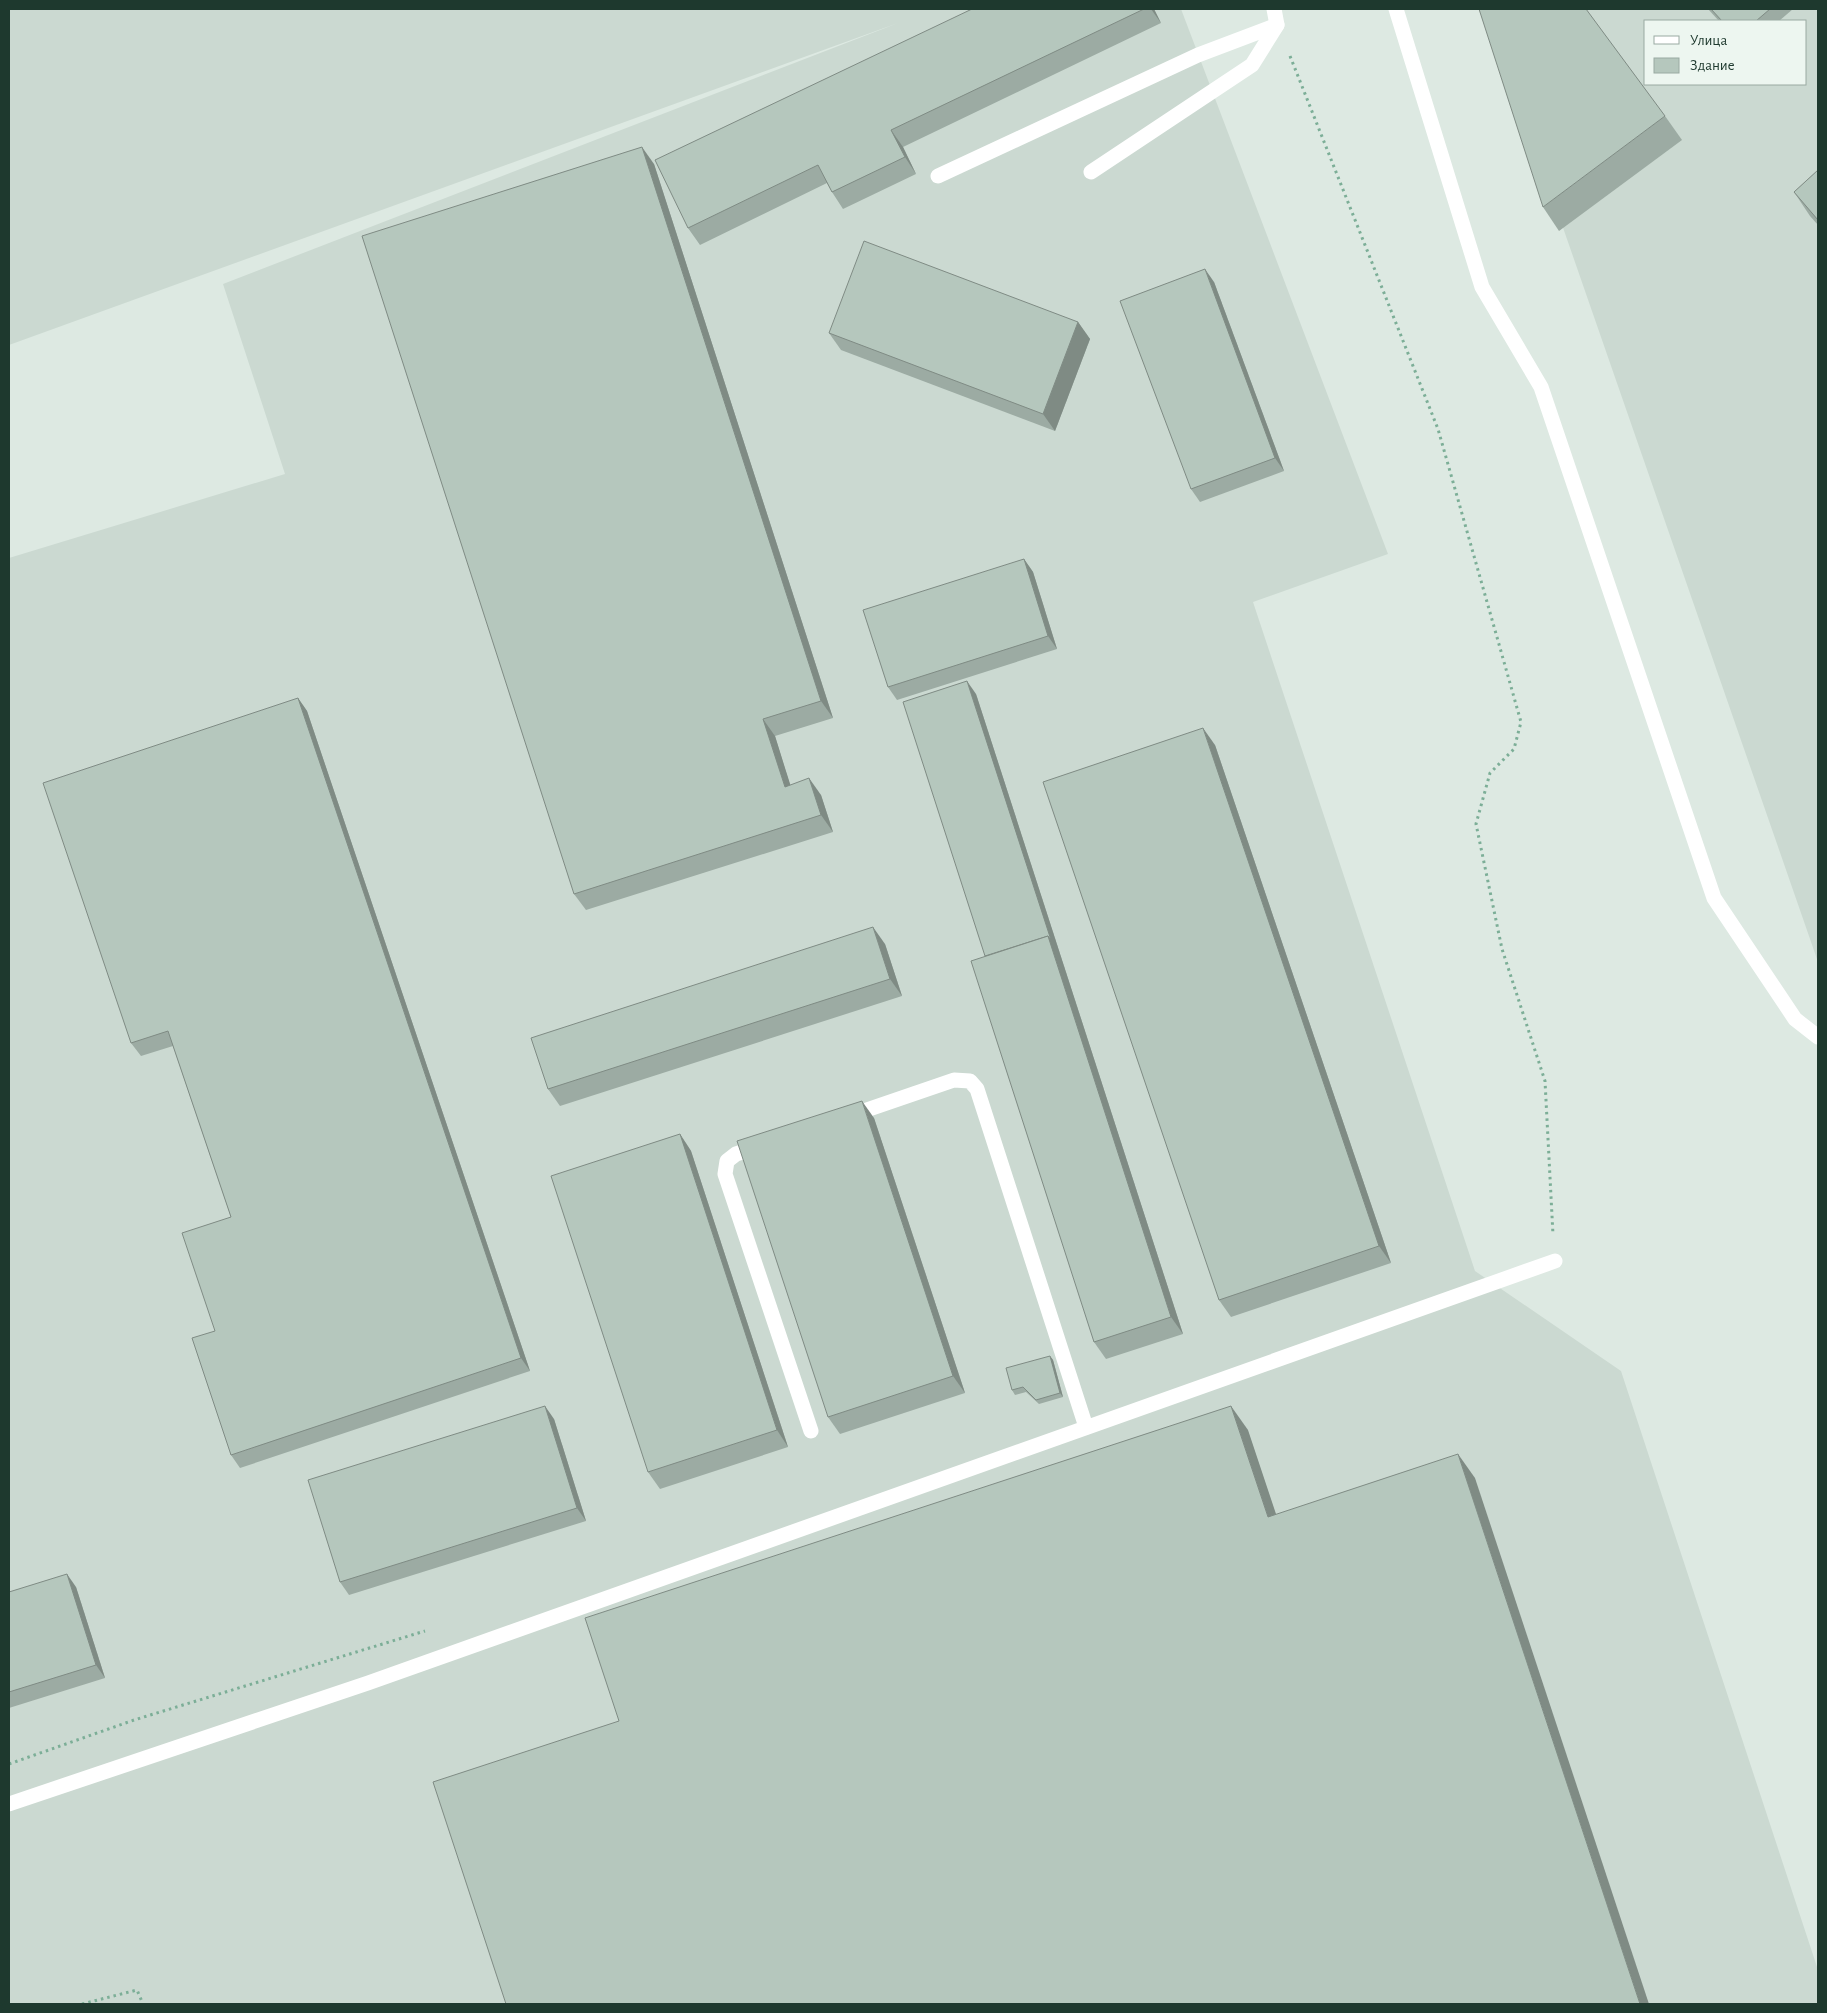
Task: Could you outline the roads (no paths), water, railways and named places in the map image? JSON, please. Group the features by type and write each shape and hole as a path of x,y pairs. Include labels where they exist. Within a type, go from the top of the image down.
{"street":[{"path":"1092,172 1252,64 1277,25 1274,9"},
{"path":"1396,9 1482,287 1541,387 1714,898 1794,1019 1818,1037"},
{"path":"938,176 1198,55 1277,25"},
{"path":"836,1120 954,1080 970,1081 977,1090 1086,1427"},
{"path":"772,1142 736,1154 727,1162 725,1174 811,1431"},
{"path":"9,1804 368,1683 1554,1261"}]}
